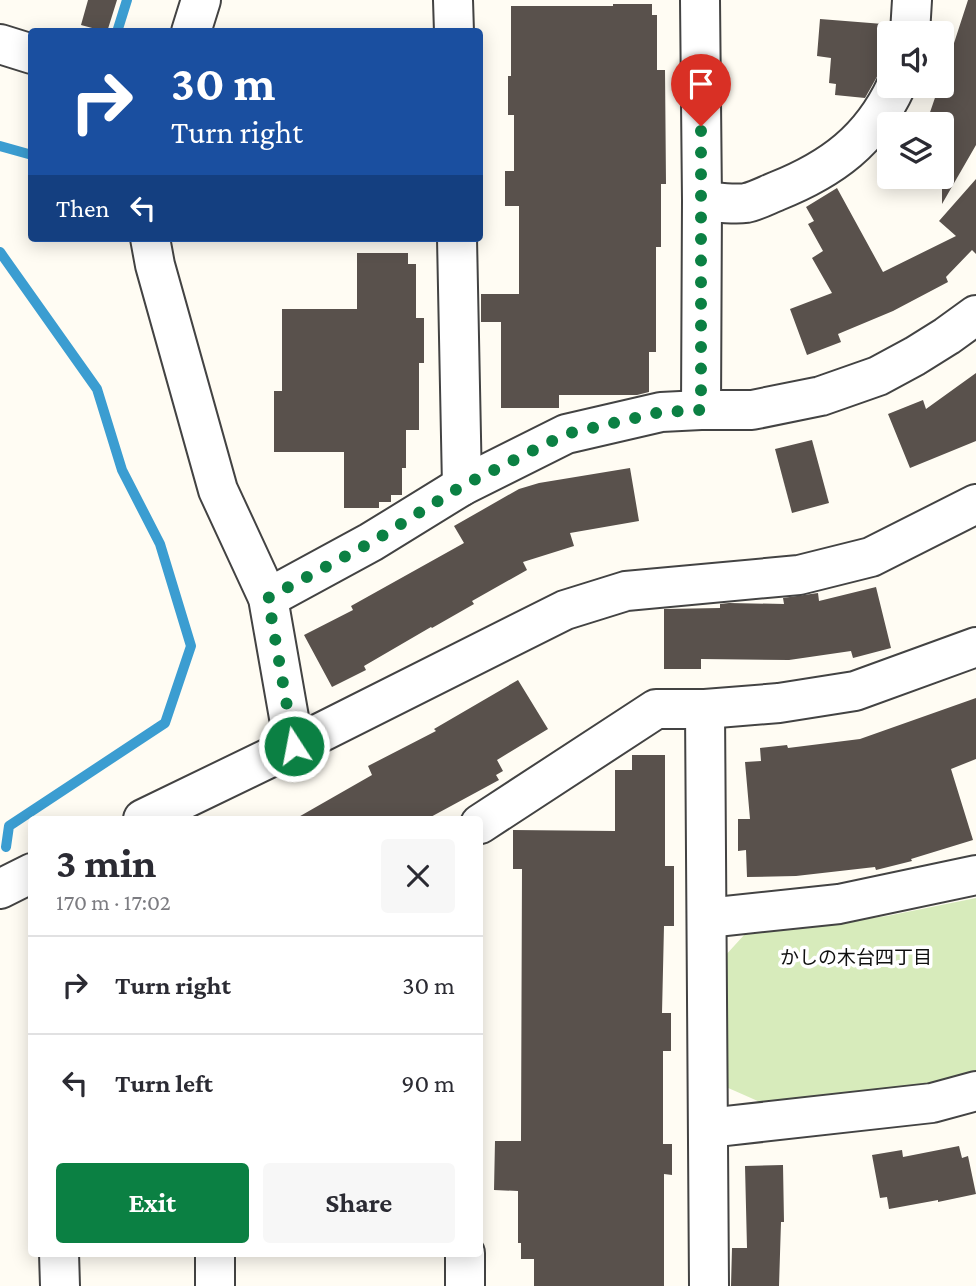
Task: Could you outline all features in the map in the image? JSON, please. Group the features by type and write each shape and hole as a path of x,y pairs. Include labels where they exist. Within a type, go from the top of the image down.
{"street":[{"path":"192,28 201,0"},
{"path":"453,0 454,28"},
{"path":"700,0 701,410"},
{"path":"911,21 912,0"},
{"path":"0,44 28,53"},
{"path":"702,201 746,203 816,174 838,160 857,143 875,123 890,98"},
{"path":"151,242 218,490 268,598 294,746"},
{"path":"457,242 462,486"},
{"path":"268,598 372,542 462,486 566,434 661,412 752,410 821,396 878,376 947,336 976,315"},
{"path":"149,816 565,610 626,591 799,575 871,557 976,504"},
{"path":"483,822 656,709 705,709 779,703 855,691 976,648"},
{"path":"705,709 709,1286"},
{"path":"707,918 839,904 976,874"},
{"path":"0,889 28,875"},
{"path":"708,1128 932,1103 976,1091"},
{"path":"60,1257 60,1286"},
{"path":"215,1257 215,1286"},
{"path":"465,1257 465,1286"}],"green space":[{"path":"976,898 976,1078 760,1102 726,1087 724,957 745,934 887,916"}],"building":[{"path":"88,0 117,0 108,28 81,25"},
{"path":"968,0 976,0 976,145 954,183 954,112 930,112 935,98 954,98 954,43"},
{"path":"652,4 652,15 657,15 657,70 665,70 666,184 661,184 661,247 656,247 656,352 649,352 649,392 637,395 559,395 559,408 501,408 501,322 481,322 481,294 519,294 519,206 505,206 505,171 514,171 514,115 508,115 511,6"},
{"path":"820,19 877,24 877,77 865,98 835,95 836,84 829,83 831,58 817,56"},
{"path":"976,179 976,254 972,250 946,277 948,282 893,311 838,334 841,342 807,355 790,309 832,293 812,258 823,251 808,224 814,221 806,207 837,188 883,272 956,236 939,221"},
{"path":"942,189 951,189 942,204"},
{"path":"357,253 408,253 408,264 416,264 416,318 424,318 424,363 419,363 419,430 406,430 406,468 402,468 402,495 391,495 391,502 379,502 379,508 344,508 344,452 274,452 274,391 282,391 282,309 357,309"},
{"path":"976,373 976,441 910,468 888,414 923,400 926,409"},
{"path":"812,440 829,503 792,513 775,449"},
{"path":"630,468 639,521 570,533 574,546 523,562 527,570 472,601 474,604 364,666 366,670 332,687 304,635 353,610 351,606 464,543 454,526 519,489 539,483"},
{"path":"876,587 891,648 853,658 851,651 789,660 701,659 701,669 664,669 664,609 720,608 720,604 729,603 784,604 783,598 818,593 819,601"},
{"path":"518,680 548,729 497,760 503,771 496,775 499,780 433,816 300,816 372,775 368,766 436,731 434,729"},
{"path":"976,698 976,759 951,769 973,840 876,870 875,867 796,876 747,877 746,850 738,851 738,819 750,819 745,762 761,761 760,748 787,745 788,748 860,739"},
{"path":"632,755 665,755 665,866 674,866 674,926 664,926 662,1013 671,1013 671,1051 663,1051 663,1144 672,1144 672,1175 664,1174 664,1286 534,1286 534,1259 521,1259 521,1243 518,1243 518,1191 494,1190 495,1141 521,1141 522,869 513,869 513,830 615,831 615,770 632,770"},
{"path":"959,1146 962,1158 968,1156 976,1194 889,1209 887,1197 880,1198 872,1155 902,1150 903,1157"},
{"path":"783,1165 784,1222 781,1222 779,1286 731,1286 732,1248 747,1248 745,1166"}],"waterway":[{"path":"118,28 127,0"},
{"path":"0,146 28,154"},
{"path":"0,252 97,389 122,470 160,544 191,646 165,723 9,826 6,847"}],"district":[{"name":"かしの木台四丁目","path":"856,957"}],"route":[{"path":"294,746 268,598 372,542 462,486 566,434 661,412 701,410 701,126"}]}
